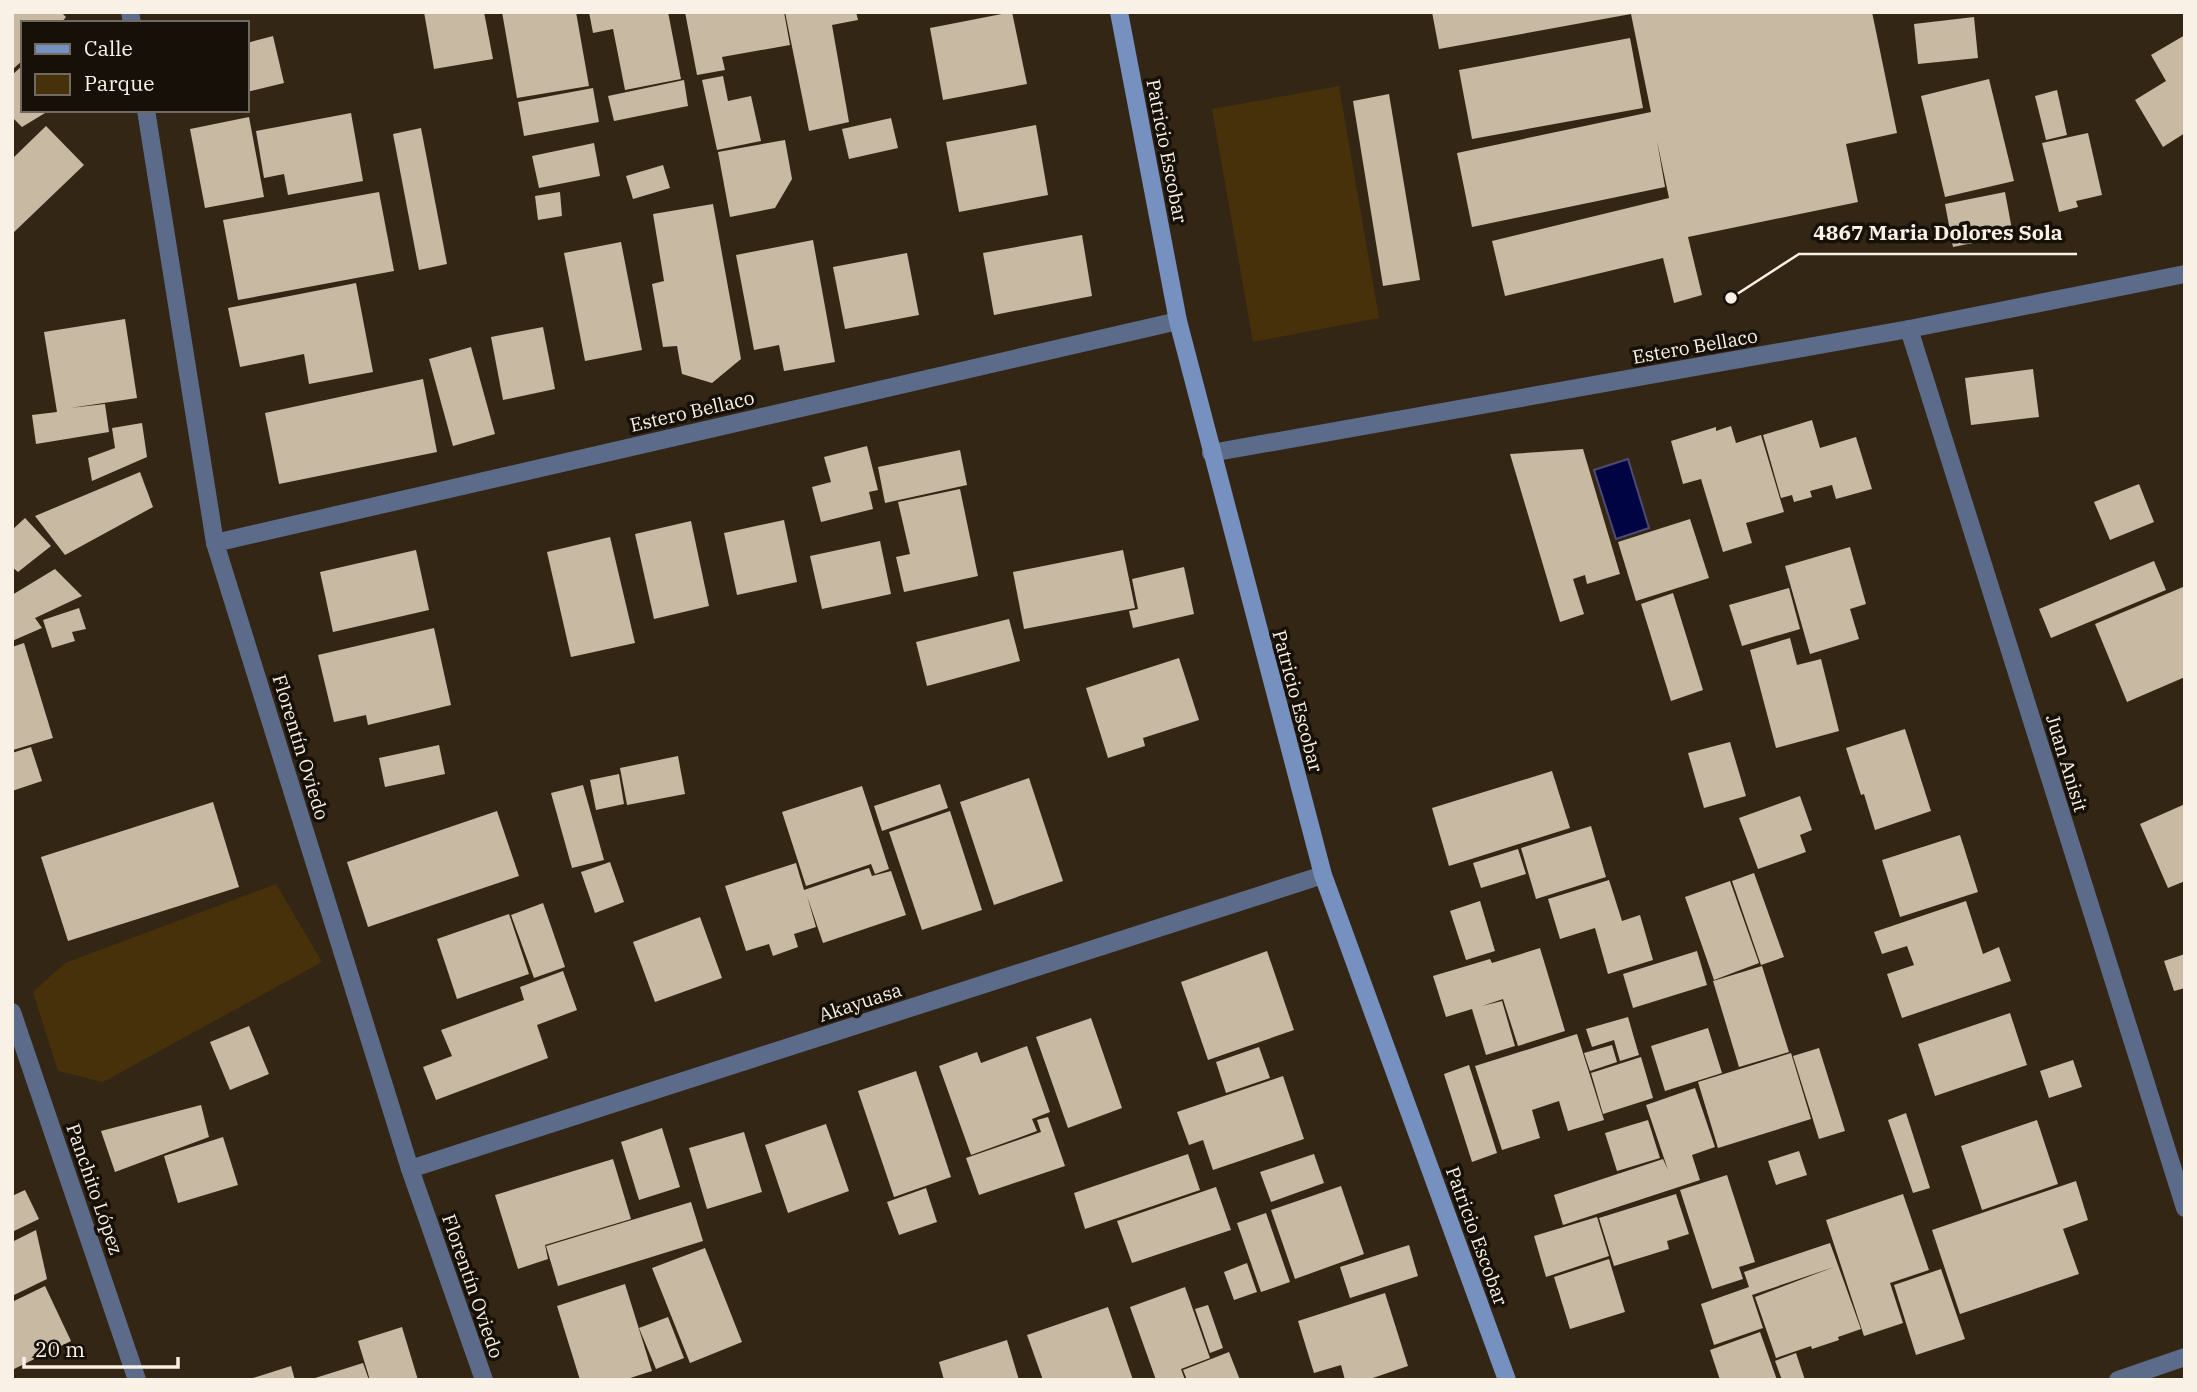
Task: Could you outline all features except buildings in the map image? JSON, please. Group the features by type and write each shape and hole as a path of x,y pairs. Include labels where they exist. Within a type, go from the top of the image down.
{"street":[{"name":"Patricio Escobar","path":"1119,12 1178,321 1322,876 1507,1380"},
{"name":"Florentín Oviedo","path":"146,112 215,543 410,1169 484,1380"},
{"name":"Estero Bellaco","path":"1211,453 1909,330 2185,274"},
{"name":"Estero Bellaco","path":"215,543 1178,321"},
{"name":"Juan Anisit","path":"1909,330 2185,1208"},
{"name":"Akayuasa","path":"410,1169 1322,876"},
{"name":"Panchito López","path":"12,1012 137,1380"},
{"path":"2118,1380 2185,1357"}],"green space":[{"path":"1339,86 1379,318 1253,342 1212,109"},
{"path":"276,884 322,962 103,1082 58,1071 33,992 65,963"}],"shaded area":[{"path":"1628,459 1649,528 1616,539 1594,470"}],"place":[{"name":"4867 Maria Dolores Sola","path":"1731,298"}]}
